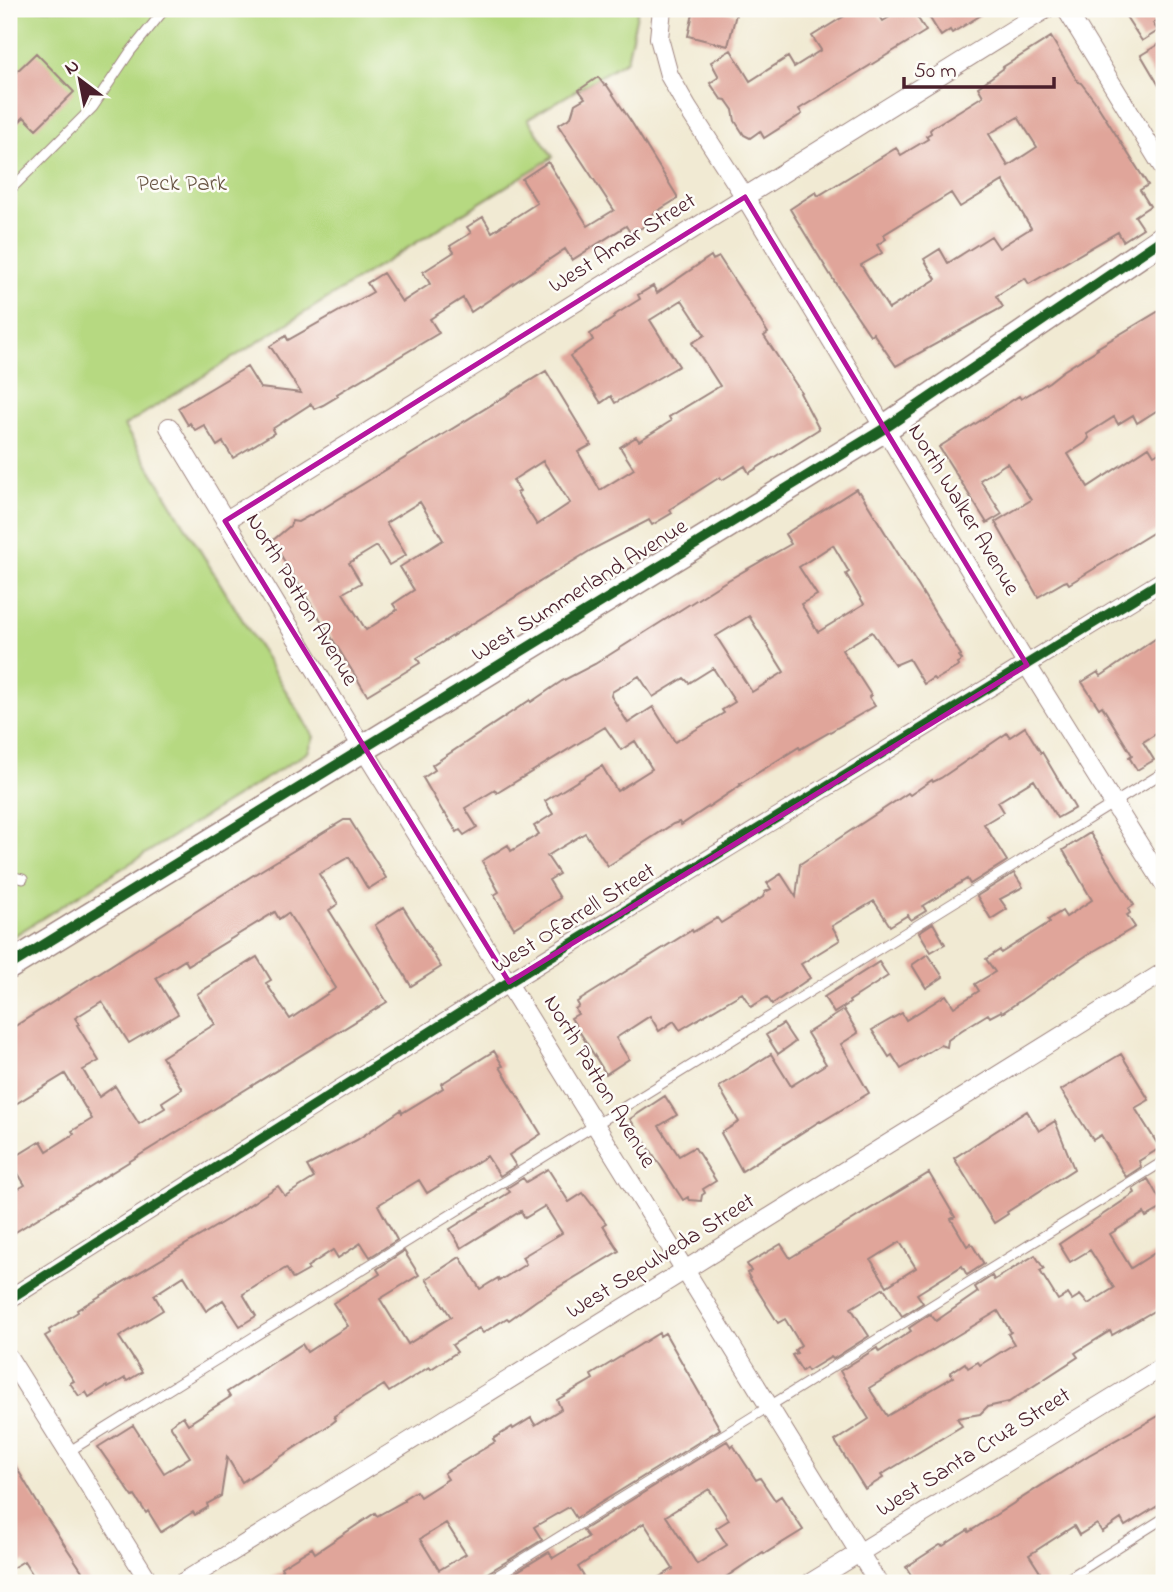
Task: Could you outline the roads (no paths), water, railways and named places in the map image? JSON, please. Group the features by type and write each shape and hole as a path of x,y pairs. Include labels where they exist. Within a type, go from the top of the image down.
{"main road":[{"name":"West Summerland Avenue","path":"9,966 885,428 1164,238"}],"street":[{"name":"North Walker Avenue","path":"662,9 659,38 669,75 687,107 746,197 1027,665 1164,884"},
{"name":"West Amar Street","path":"225,521 1046,9"},
{"path":"1066,9 1164,169"},
{"name":"North Patton Avenue","path":"169,427 364,750 878,1583"},
{"name":"West Ofarrell Street","path":"9,1299 509,982 1164,580"},
{"name":"West Sepulveda Street","path":"182,1583 1164,972"},
{"path":"9,1358 150,1583"},
{"name":"West Santa Cruz Street","path":"810,1583 1164,1366"}],"lane":[{"path":"9,191 93,107 130,52 164,9"},
{"path":"68,1452 1164,772"},
{"path":"9,873 23,879"},
{"path":"485,1583 1164,1161"},
{"path":"1060,1583 1164,1518"}],"park label":[{"name":"Peck Park","path":"182,184"}]}
